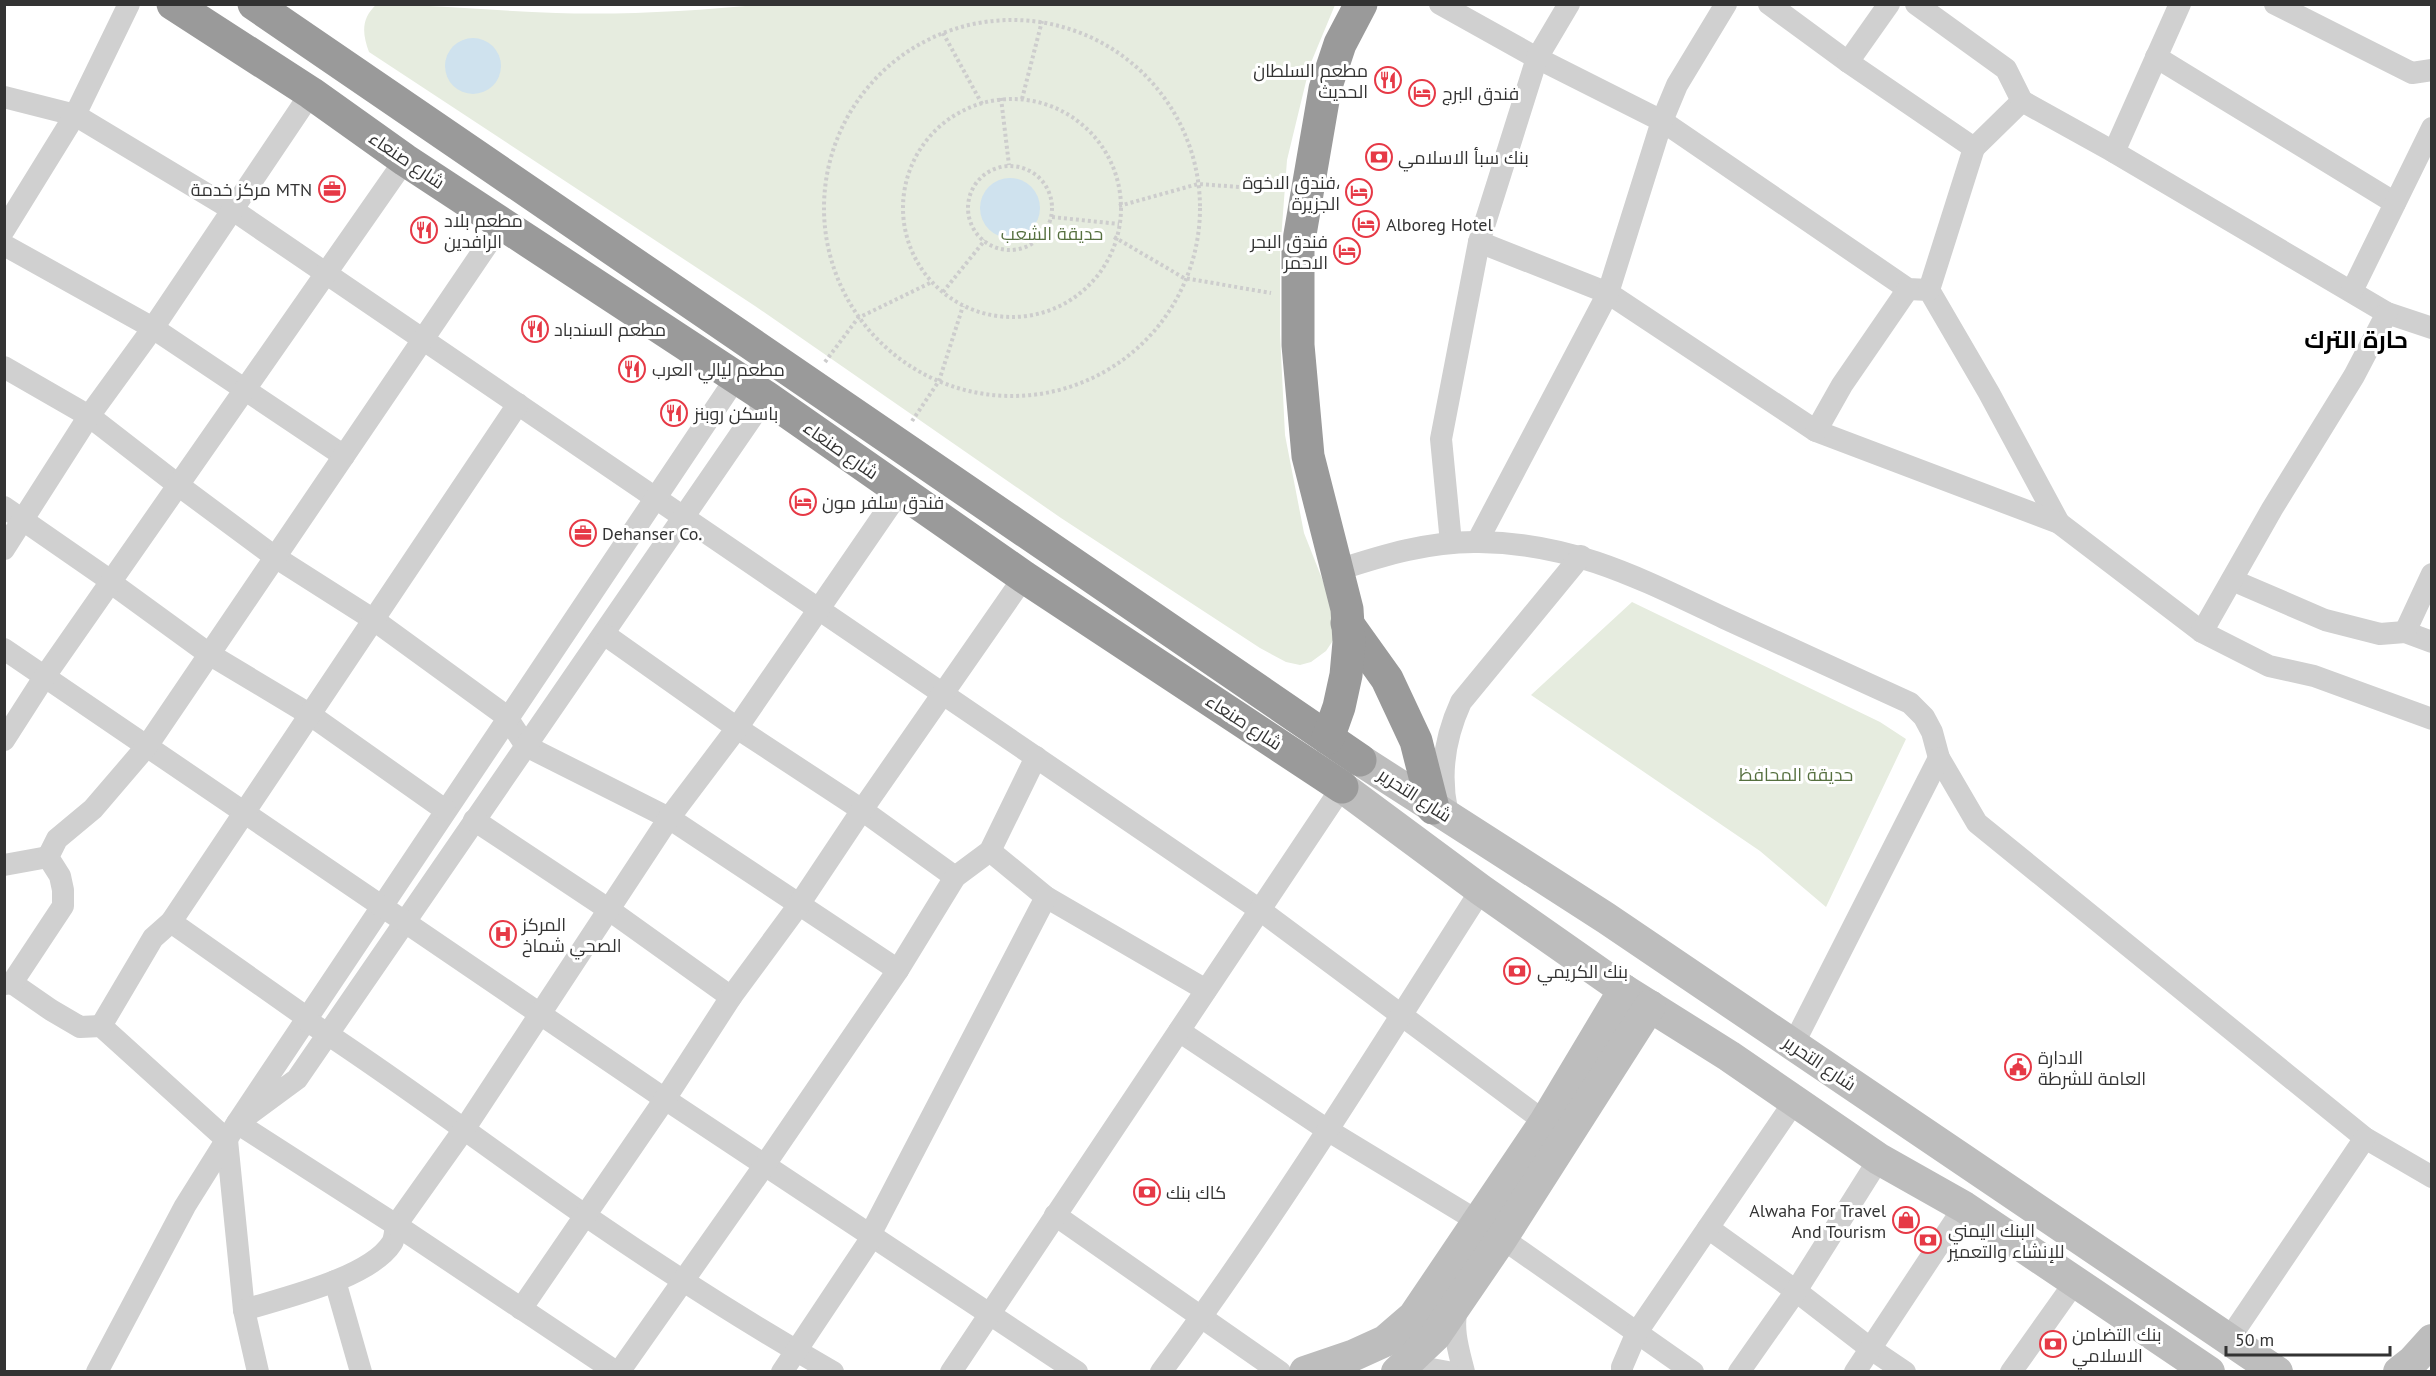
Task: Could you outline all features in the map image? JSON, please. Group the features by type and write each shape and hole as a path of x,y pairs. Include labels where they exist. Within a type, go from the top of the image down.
{"highway":[{"name":"شارع صنعاء","path":"173,4 311,93 405,160 766,397 1024,577 1341,787"},
{"name":"شارع صنعاء","path":"254,4 1360,759"},
{"path":"1328,738 1347,675 1349,642 1347,609 1308,456 1298,345 1298,246 1324,89 1341,44 1361,4"},
{"path":"1347,623 1387,679 1416,741 1441,813"}],"main road":[{"name":"شارع التحرير","path":"1360,759 1606,918 2277,1371"},
{"name":"شارع التحرير","path":"1341,787 1481,890 1624,990 1729,1056 1879,1159 1964,1208 2209,1371"},
{"path":"1397,1371 1435,1336 1458,1303 1491,1230 1545,1122 1624,990"},
{"path":"1305,1371 1352,1356 1385,1341 1414,1316 1491,1230 1650,1006"},
{"path":"1729,1056 1744,1052 1752,1044 1755,1035 1754,1018"},
{"path":"1788,1097 1780,1081 1788,1063 1796,1056 1799,1049"},
{"path":"2399,1371 2413,1361 2432,1340"},
{"path":"2420,1371 2432,1352"}],"street":[{"path":"4,230 75,115 129,4"},
{"path":"1440,4 1537,58 1662,121 1918,289 1989,393 2059,523"},
{"path":"1451,543 1441,439 1479,242 1537,58 1569,4"},
{"path":"1477,542 1608,293 1662,121 1677,85 1726,4"},
{"path":"1769,4 1848,62 1974,148"},
{"path":"1848,62 1889,4"},
{"path":"1916,4 2006,69 2022,101 2114,152 2387,313 2432,328"},
{"path":"2114,152 2180,4"},
{"path":"2275,4 2412,73 2432,70"},
{"path":"2156,57 2395,203"},
{"path":"4,549 89,416 153,328 311,93"},
{"path":"4,97 75,115 233,210 1260,910 1545,1122"},
{"path":"1816,431 1842,385 1918,289 1974,148 2022,101"},
{"path":"2352,291 2432,128"},
{"path":"4,740 45,676 405,160"},
{"path":"48,857 57,839 93,809 147,746 502,223"},
{"path":"1479,242 1608,293 1816,431 2059,523 2202,632 2269,666 2314,676 2432,719"},
{"path":"4,245 153,328 344,456"},
{"path":"2202,632 2354,376 2387,313"},
{"path":"4,367 89,416 275,557 374,620 506,719 526,746 669,818 798,906 898,970"},
{"path":"97,1371 185,1206 232,1131 654,497 736,378"},
{"path":"232,1131 297,1078 766,397"},
{"path":"100,1026 153,938 171,922 518,404"},
{"path":"244,1310 335,1281 379,1257 393,1241 396,1225 541,1015 669,818 737,728 900,491"},
{"path":"4,507 108,579 209,654 309,717 445,810"},
{"path":"1338,570 1393,552 1451,543 1530,545 1581,556 1631,575 1910,703 1924,717 1932,732 1939,758 1977,823 2365,1138 2432,1177"},
{"path":"1441,813 1444,797 1444,755 1452,721 1461,702 1581,556"},
{"path":"2405,632 2432,574"},
{"path":"521,1309 665,1099 731,997 798,906 1024,577"},
{"path":"2232,580 2325,620 2380,634 2405,632 2432,642"},
{"path":"604,634 737,728 862,810 955,877"},
{"path":"4,649 764,1166 1077,1371"},
{"path":"48,857 60,876 63,906 8,983 80,1027 100,1026 232,1131 396,1225 617,1371 764,1166 898,970 955,877 990,851 1036,757"},
{"path":"1799,1049 1939,758"},
{"path":"951,1371 1341,787"},
{"path":"474,820 608,909 731,997"},
{"path":"990,851 1046,897 1206,990"},
{"path":"4,865 48,857"},
{"path":"1161,1371 1202,1317 1329,1131 1481,890"},
{"path":"782,1371 872,1237 870,1235 1046,897"},
{"path":"171,922 306,1017 306,1020 465,1128 586,1216 682,1280 833,1371"},
{"path":"1179,1031 1329,1131 1491,1230 1693,1371"},
{"path":"1622,1371 1637,1332 1708,1228 1788,1097"},
{"path":"232,1131 244,1310 258,1371"},
{"path":"2229,1339 2365,1138"},
{"path":"1739,1371 1796,1291 1879,1159"},
{"path":"1855,1371 1964,1208"},
{"path":"1055,1215 1280,1371"},
{"path":"1708,1228 1796,1291 1871,1349 1905,1371"},
{"path":"335,1281 361,1371"},
{"path":"2011,1371 2075,1282"},
{"path":"1458,1303 1454,1334 1464,1371"},
{"path":"1397,1371 1415,1366 1448,1371"}],"path":[{"path":"992,18 1052,21 1118,49 1171,103 1198,167 1198,246 1169,314 1113,369 1050,394 984,396 918,374 861,326 826,254 824,176 858,95 922,40 943,33 992,18"},
{"path":"1022,99 1042,21"},
{"path":"943,33 982,104"},
{"path":"1001,98 1009,165"},
{"path":"1001,98 1034,99 1073,116 1104,148 1119,183 1119,224 1103,269 1069,301 1034,315 996,317 963,306 925,276 905,234 903,190 924,142 960,110 1001,98"},
{"path":"1009,165 1035,173 1047,186 1051,197 1051,217 1046,230 1032,244 1020,249 1006,250 991,245 978,235 969,217 969,202 977,182 993,170 1009,165"},
{"path":"1119,206 1198,184 1307,192"},
{"path":"1051,217 1119,224"},
{"path":"1114,237 1184,278 1298,297"},
{"path":"944,292 985,240"},
{"path":"809,384 858,318 932,282"},
{"path":"897,444 939,381 963,306"}],"green space":[{"name":"حديقة الشعب","path":"377,4 582,13 661,12 766,4 1335,5 1310,65 1287,160 1280,253 1280,334 1285,435 1304,533 1334,609 1336,636 1326,651 1311,662 1300,665 1286,662 1260,648 1061,518 755,306 369,52 364,26 368,15"},
{"name":"حديقة المحافظ","path":"1632,602 1880,722 1906,739 1826,907 1760,851 1531,695"}],"water":[{"path":"467,38 479,38 489,42 497,50 501,66 497,82 489,90 479,94 467,94 457,90 449,82 445,72 445,60 449,50 457,42"},
{"path":"1010,178 1027,183 1035,191 1040,208 1035,225 1027,233 1010,238 993,233 985,225 980,208 985,191 993,183"}],"place":[{"name":"مطعم السلطان الحديث","path":"1388,80"},
{"name":"فندق البرج","path":"1422,93"},
{"name":"بنك سبأ الاسلامي","path":"1379,157"},
{"name":"مركز خدمة MTN","path":"332,189"},
{"name":"فندق الاخوة، الجزيرة","path":"1359,192"},
{"name":"Alboreg Hotel","path":"1366,224"},
{"name":"مطعم بلاد الرافدين","path":"424,230"},
{"name":"فندق البحر الاحمر","path":"1347,251"},
{"name":"مطعم السندباد","path":"535,329"},
{"name":"مطعم ليالي العرب","path":"632,369"},
{"name":"باسكن روبنز","path":"674,413"},
{"name":"فندق سلفر مون","path":"803,502"},
{"name":"Dehanser Co.","path":"583,533"},
{"name":"المركز الصحي شماخ","path":"503,934"},
{"name":"بنك الكريمي","path":"1517,971"},
{"name":"الادارة العامة للشرطة","path":"2018,1067"},
{"name":"كاك بنك","path":"1147,1192"},
{"name":"Alwaha For Travel And Tourism","path":"1906,1220"},
{"name":"البنك اليمني للإنشاء والتعمير","path":"1928,1240"},
{"name":"بنك التضامن الاسلامي","path":"2053,1344"}],"district":[{"name":"حارة الترك","path":"2356,339"}]}
